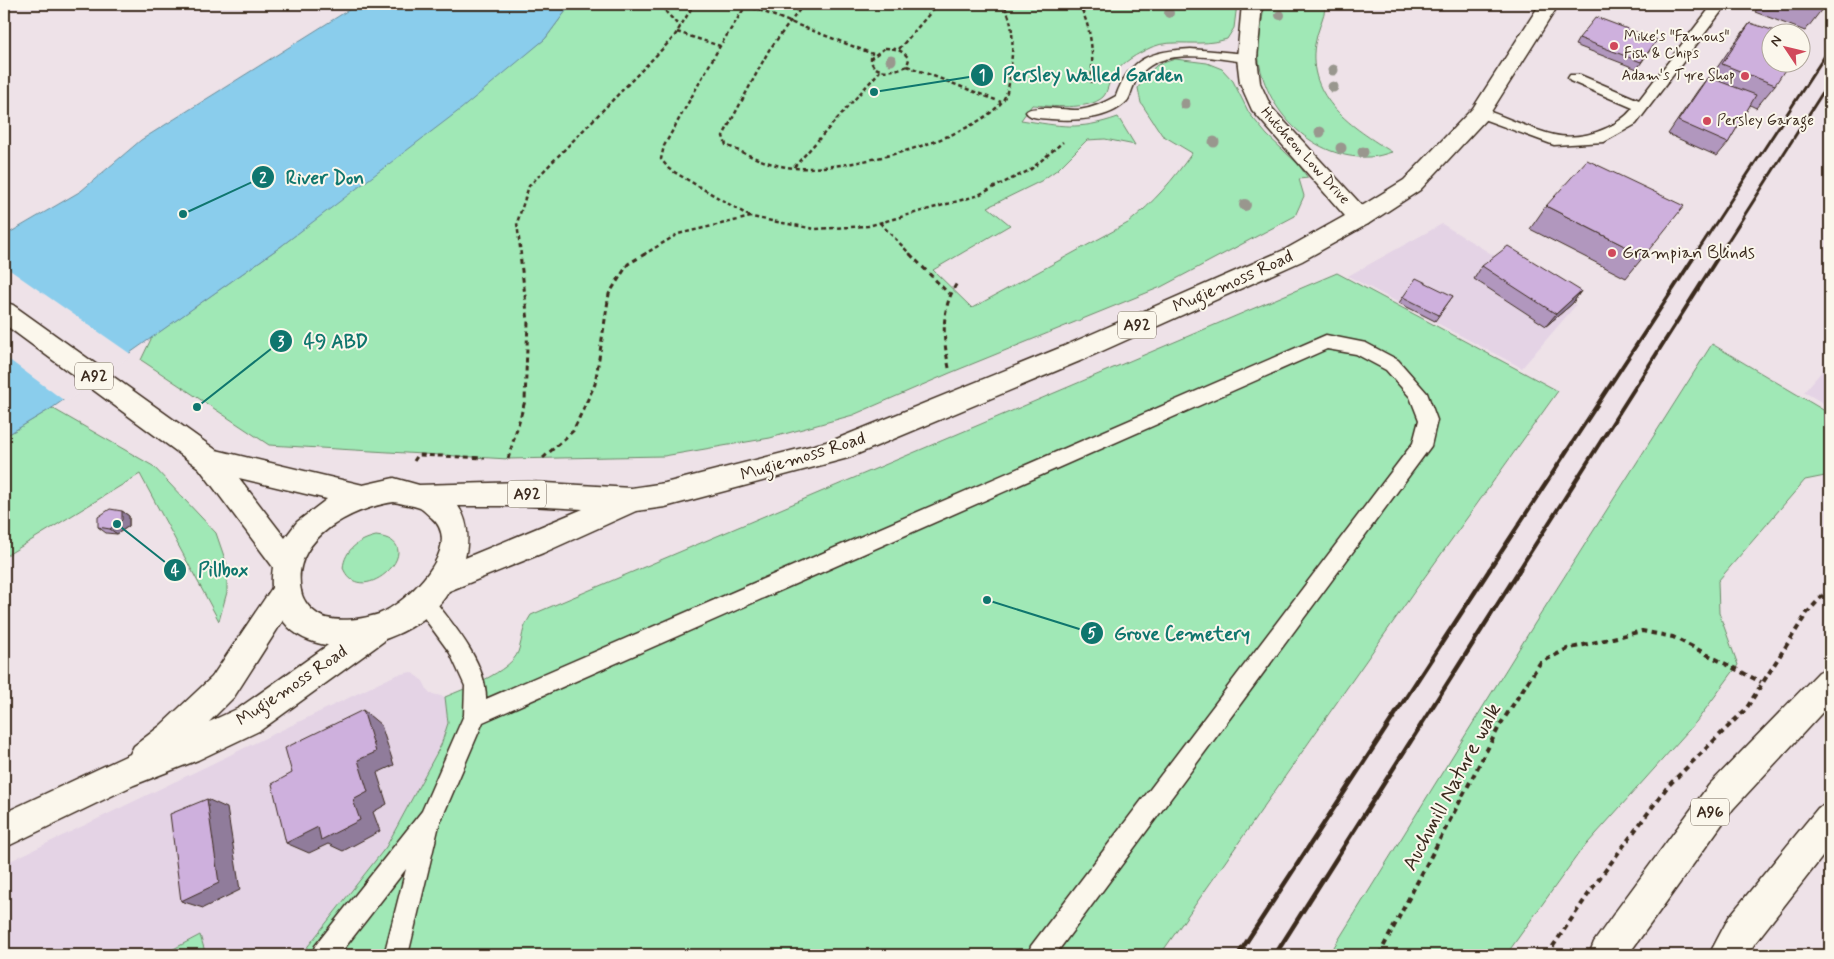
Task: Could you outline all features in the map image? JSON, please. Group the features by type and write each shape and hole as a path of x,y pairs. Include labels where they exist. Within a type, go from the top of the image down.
{"main road":[{"name":"Hutcheon Low Drive","path":"1252,4 1247,58 1250,83 1262,110 1360,218"},
{"name":"Mugiemoss Road","path":"631,500 728,480 838,450 1071,354 1294,255 1360,218 1412,185 1480,114 1549,4"},
{"name":"A92","path":"4,311 209,460 287,578 295,612 315,628 342,634 372,630 402,618 434,591 631,500"},
{"name":"A92","path":"209,460 361,496"},
{"name":"A92","path":"287,578 295,547 322,516 361,496 394,490 424,495 529,494 631,500"},
{"name":"A92","path":"424,495 433,500 448,515 455,535 453,557 434,591"},
{"name":"Mugiemoss Road","path":"126,772 171,736 222,687 287,578"},
{"name":"Mugiemoss Road","path":"4,831 126,772 187,749 250,719 372,630"},
{"name":"A96","path":"1607,955 1628,922 1721,797 1830,682"},
{"path":"1727,955 1742,930 1830,820"}],"lane":[{"path":"1480,114 1554,140 1598,139 1631,121 1720,4"},
{"path":"1033,112 1062,116 1085,114 1110,107 1122,98 1125,82 1138,66 1161,55 1194,54 1247,58"},
{"path":"1575,78 1642,107"},
{"path":"474,715 1326,342 1360,348 1392,365 1418,393 1428,420 1422,446 1040,955"},
{"path":"396,955 430,818 474,715 476,686 434,591"},
{"path":"324,955 430,818"}],"path":[{"path":"669,4 666,12 680,27"},
{"path":"517,459 508,459 525,401 528,321 517,223 529,186 596,119 677,32 694,4"},
{"path":"804,4 788,20 767,52 723,136 726,145 734,149 765,162 794,168 819,168 861,161 939,139 984,118 1002,102 1008,86 1013,42 1010,13 1003,4"},
{"path":"899,49 938,4"},
{"path":"873,54 747,5 720,46 664,146 661,159 669,168 751,217 815,230 868,226 976,196 1030,170 1059,148 1085,114 1091,86 1092,50 1085,14 1079,4"},
{"path":"677,32 720,46"},
{"path":"907,66 909,59 906,53 899,49 885,48 873,54 870,63 880,71 890,72 907,66 1033,112"},
{"path":"794,168 880,71"},
{"path":"536,458 546,458 574,431 595,384 609,294 628,264 678,234 751,217"},
{"path":"880,223 948,294"},
{"path":"957,283 948,294 942,336 959,400"},
{"path":"394,490 418,455 488,458"},
{"path":"1547,955 1596,883 1668,786 1746,709 1761,682 1808,613 1830,587"},
{"name":"Auchmill Nature walk","path":"1379,955 1500,724 1540,663 1567,649 1642,631 1673,637 1761,682"}],"shaded area":[{"path":"1442,224 1576,305 1522,368 1348,276"},
{"path":"1830,362 1830,407 1804,392"},
{"path":"411,672 423,681 429,693 445,697 448,723 441,745 386,847 301,955 206,955 200,935 162,955 4,955 4,864 396,675"}],"green space":[{"path":"571,4 1237,4 1234,28 1227,39 1207,43 1169,43 1152,47 1125,63 1111,78 1103,97 1088,104 1069,107 1032,105 1021,120 1080,126 1118,117 1135,145 1105,139 1087,140 1058,169 1041,181 988,207 1010,225 933,270 972,308 1128,223 1155,199 1185,163 1192,153 1162,135 1141,103 1138,88 1145,76 1157,65 1175,59 1207,63 1222,69 1233,81 1249,113 1267,135 1298,164 1308,178 1299,179 1304,196 1295,216 1161,287 950,373 853,415 770,438 664,456 508,459 269,445 141,360 152,337 280,247 545,39"},
{"path":"1264,4 1326,4 1317,34 1314,63 1318,80 1325,96 1348,122 1392,152 1369,157 1349,156 1330,151 1313,142 1297,130 1283,115 1272,98 1264,80 1259,61 1259,40"},
{"path":"1337,273 1558,391 1419,585 1160,955 301,955 386,847 441,745 448,723 445,697 486,679 506,666 518,652 524,630 531,615"},
{"path":"1712,344 1830,414 1830,475 1805,480 1718,581 1719,613 1738,665 1696,722 1579,853 1506,955 1329,955 1535,623"},
{"path":"52,408 153,466 216,533 227,565 227,592 219,621 140,474 4,557 4,437"},
{"path":"376,536 392,541 398,550 396,561 388,571 377,579 364,583 352,580 343,568 344,561 354,546"},
{"path":"200,935 206,955 162,955"}],"water":[{"path":"358,4 571,4 545,39 461,109 280,247 52,408 4,437 4,236 81,191 141,140"}],"pier":[{"path":"4,266 132,355 66,402 4,356"}],"building":[{"path":"1814,4 1826,4 1824,7"},
{"name":"Mike's \"Famous\" Fish & Chips","path":"1596,17 1657,40 1641,62 1579,38"},
{"path":"1750,23 1762,27 1762,72 1783,72 1775,85 1722,64"},
{"name":"Persley Garage","path":"1708,77 1756,95 1728,143 1678,121"},
{"path":"1587,160 1684,206 1644,256 1546,206"},
{"path":"1508,246 1581,291 1556,314 1482,266"},
{"path":"1416,278 1453,296 1439,315 1403,297"},
{"path":"110,509 122,511 122,520 110,529 98,527 98,517"},
{"path":"363,710 376,752 358,760 368,792 353,800 360,820 321,840 318,827 286,843 272,784 292,773 285,748"},
{"path":"207,799 219,883 181,901 170,814"}],"railway":[{"path":"1695,255 1830,48"},
{"path":"1719,255 1830,81"},
{"path":"1489,570 1696,254"},
{"path":"1519,570 1720,254"},
{"path":"1238,955 1490,569"},
{"path":"1275,955 1520,569"}],"place":[{"name":"Mike's \"Famous\" Fish & Chips","path":"1614,46"},
{"name":"Adam's Tyre Shop","path":"1745,76"},
{"name":"Persley Walled Garden","path":"874,92"},
{"name":"Persley Garage","path":"1707,121"},
{"name":"River Don","path":"183,214"},
{"name":"Grampian Blinds","path":"1612,253"},
{"name":"49 ABD","path":"197,407"},
{"name":"Pillbox","path":"117,524"},
{"name":"Grove Cemetery","path":"987,600"}]}
